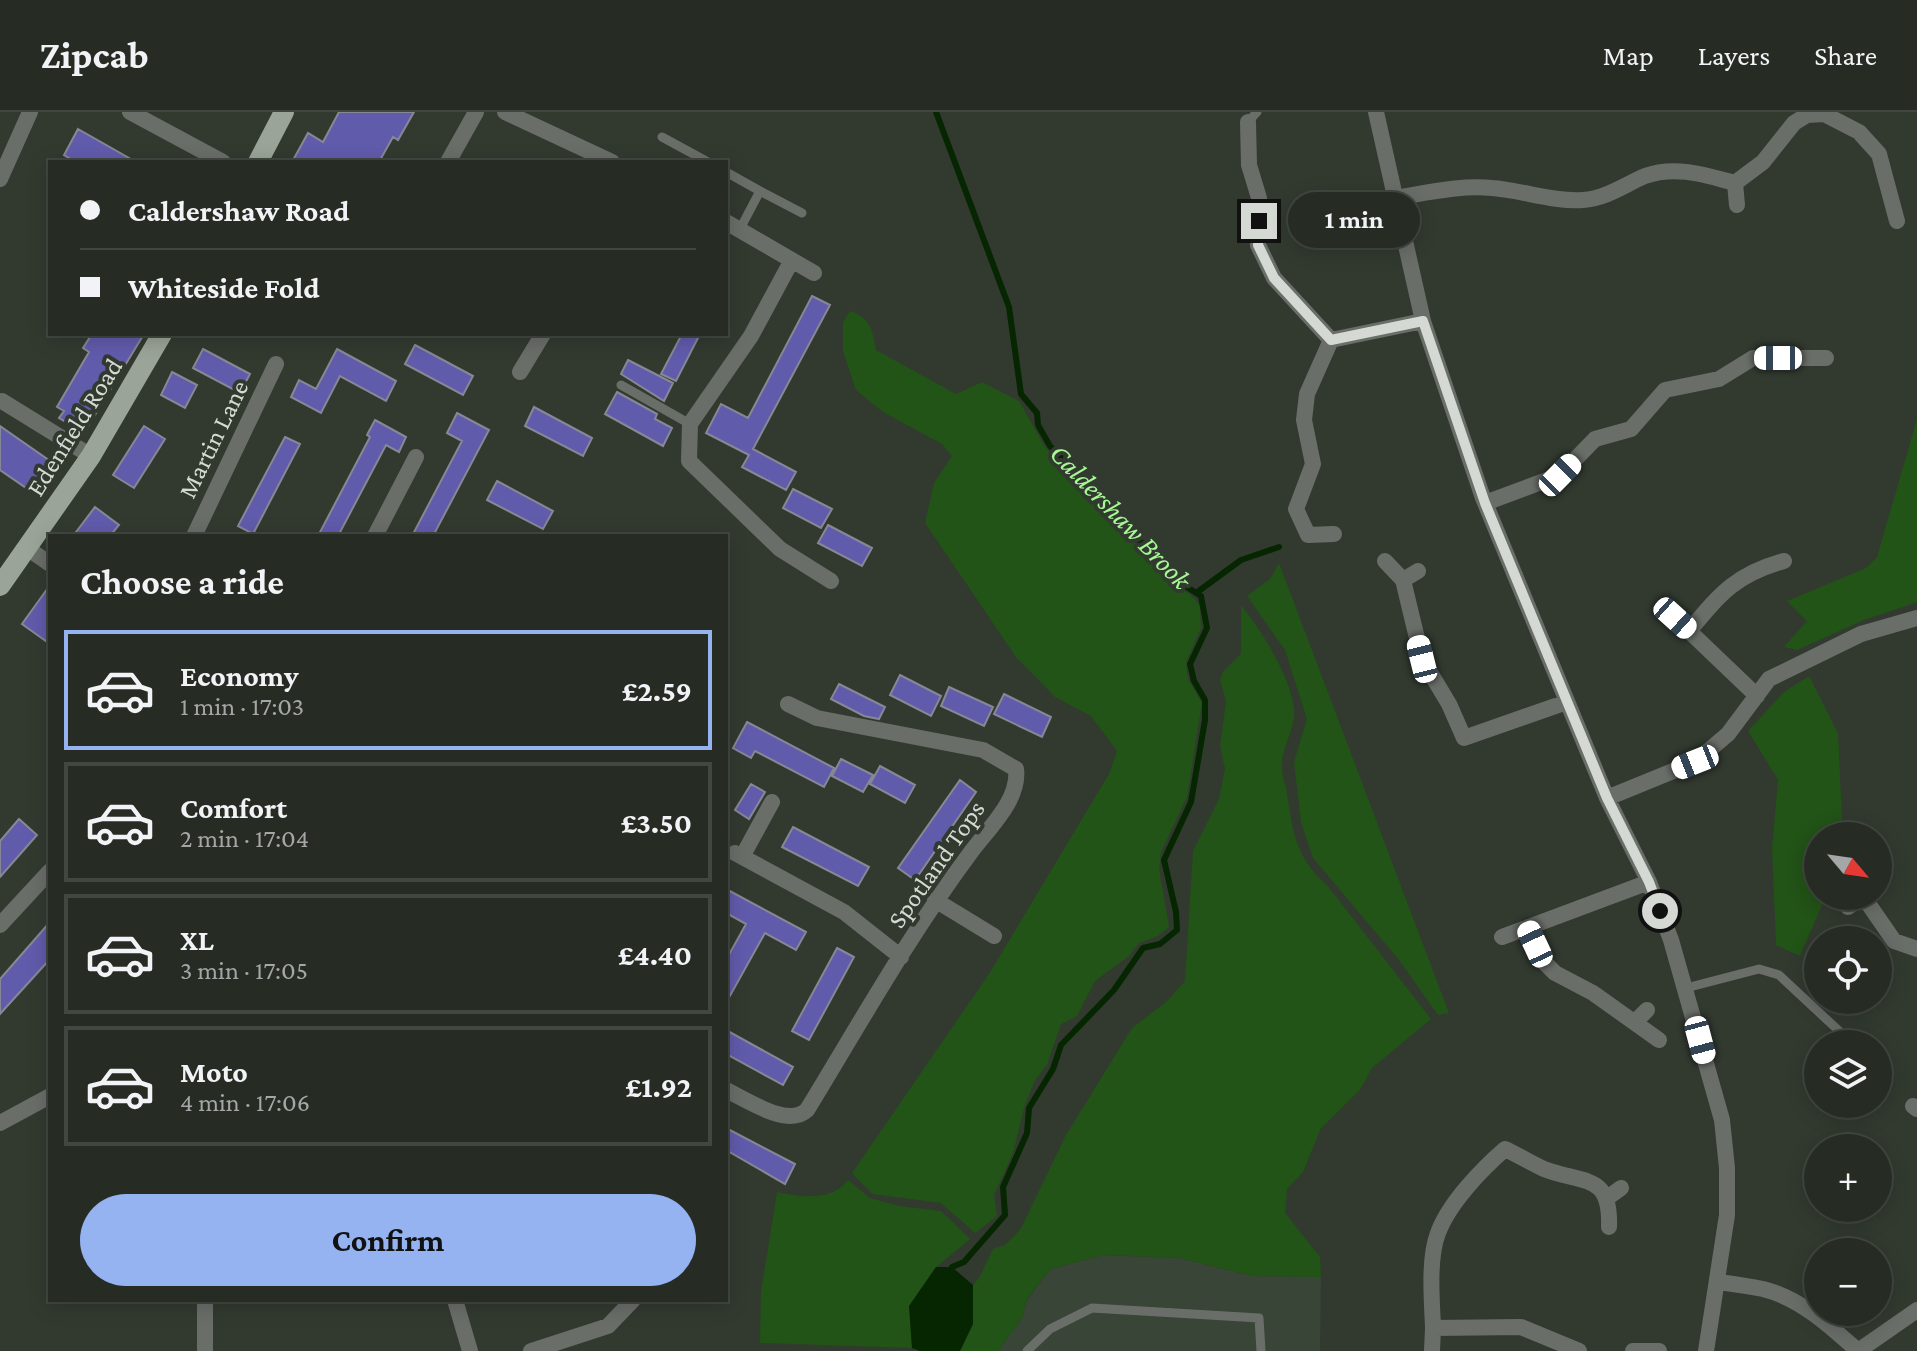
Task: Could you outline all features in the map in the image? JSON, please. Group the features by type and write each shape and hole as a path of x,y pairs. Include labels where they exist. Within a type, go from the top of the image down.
{"main road":[{"path":"259,160 284,112"},
{"name":"Edenfield Road","path":"0,586 91,456 161,336"}],"street":[{"path":"0,179 30,112"},
{"path":"130,112 219,160"},
{"path":"449,160 476,112"},
{"path":"1376,112 1423,321 1485,503 1607,798 1649,882 1686,988 1722,1120 1727,1168 1727,1215 1706,1351"},
{"path":"513,114 608,160"},
{"path":"1735,183 1763,162 1794,123 1807,115 1824,114 1859,132 1879,154 1897,221"},
{"path":"1252,117 1249,165 1259,198 1258,245 1274,278 1331,340"},
{"path":"1394,198 1439,190 1489,187 1580,200 1602,198 1645,176 1669,170 1700,173 1735,183"},
{"path":"1735,183 1737,205"},
{"path":"733,225 814,273"},
{"path":"792,260 751,336 690,424 689,461 780,549 831,581"},
{"path":"1331,340 1423,321"},
{"path":"520,372 542,336"},
{"path":"1331,340 1307,394 1304,420 1313,464 1296,509 1308,535 1334,534"},
{"path":"1485,503 1560,475 1595,439 1631,429 1665,390 1719,379 1753,358 1826,358"},
{"name":"Martin Lane","path":"195,534 276,364"},
{"path":"2,401 91,456"},
{"path":"376,534 416,457"},
{"path":"27,548 48,563"},
{"path":"1385,561 1410,575 1422,659 1449,704 1466,746 1567,702"},
{"path":"1689,631 1734,582 1756,568 1784,561"},
{"path":"1675,618 1757,696"},
{"path":"1607,798 1695,762 1728,734 1769,679 1861,634 1916,620"},
{"name":"Spotland Tops","path":"728,1091 785,1117 800,1116 935,900 1008,802 1017,782 1016,769 983,750 817,718 788,704"},
{"path":"772,802 738,855 844,912 901,957"},
{"path":"0,925 48,873"},
{"path":"1502,937 1649,882"},
{"path":"935,900 994,936"},
{"path":"1873,910 1894,941 1917,949"},
{"path":"1528,927 1542,960 1555,973 1641,1016 1659,1040"},
{"path":"0,1123 48,1097"},
{"path":"1432,1351 1433,1270 1438,1233 1457,1202 1504,1142 1541,1168 1580,1178 1614,1193 1609,1227"},
{"path":"1719,1282 1766,1290 1799,1304 1832,1327 1858,1351 1917,1310"},
{"path":"205,1302 205,1351"},
{"path":"456,1302 470,1351"},
{"path":"531,1351 608,1326 631,1302"},
{"path":"1433,1328 1521,1327 1579,1351"},
{"path":"1633,1351 1659,1351"}],"lane":[{"path":"662,137 704,160"},
{"path":"728,173 802,213"},
{"path":"733,225 760,191"},
{"path":"621,385 690,424"},
{"path":"1686,988 1759,969 1779,975 1838,1030"},
{"path":"1027,1351 1050,1329 1092,1308 1259,1318 1261,1351"}],"shaded area":[{"path":"850,311 862,317 869,326 876,350 956,394 982,382 1019,401 1045,447 1173,583 1191,595 1200,606 1201,628 1186,662 1188,679 1202,703 1187,797 1161,852 1159,869 1169,927 1158,936 1139,943 1129,956 1095,981 1077,1016 1061,1024 1047,1065 1035,1080 1024,1108 1013,1153 994,1195 997,1216 975,1233 941,1203 872,1194 852,1173 989,974 1109,774 1117,751 1091,716 1055,697 1016,657 925,523 934,483 952,456 942,444 883,412 856,390 843,351 843,322"},
{"path":"1917,419 1917,602 1866,619 1797,650 1784,647 1807,621 1787,601 1866,568 1877,557"},
{"path":"1279,563 1449,1013 1438,1015 1399,960 1313,858 1301,822 1294,762 1307,719 1285,650 1247,596 1270,579"},
{"path":"1241,605 1274,654 1292,696 1294,716 1282,770 1294,832 1302,854 1431,1019 1372,1068 1360,1090 1321,1128 1303,1172 1287,1189 1285,1213 1320,1257 1321,1277 1252,1276 1180,1258 1103,1255 1050,1269 1027,1299 1022,1318 998,1351 960,1351 973,1324 973,1285 993,1249 1005,1245 1020,1230 1066,1135 1132,1028 1166,1002 1185,981 1193,851 1219,799 1225,769 1220,746 1226,701 1220,680 1223,672 1241,654"},
{"path":"1809,676 1838,733 1842,822 1804,822 1804,910 1820,910 1813,926 1804,926 1804,947 1800,956 1776,945 1772,848 1778,780 1748,731 1784,692"},
{"path":"848,1180 870,1198 899,1206 941,1211 970,1239 936,1267 909,1306 912,1348 760,1343 761,1292 777,1192 824,1195"},
{"path":"1103,1255 1180,1258 1252,1276 1321,1277 1320,1351 998,1351 1022,1318 1027,1300 1050,1269"},
{"path":"936,1267 952,1267 973,1285 973,1324 960,1351 920,1351 912,1348 909,1306"}],"building":[{"path":"339,112 414,112 398,140 393,137 380,160 293,160 308,133 323,142"},
{"path":"78,129 132,160 73,160 64,155"},
{"path":"812,296 830,305 753,449 796,472 786,490 742,467 749,455 706,433 721,404 748,418"},
{"path":"91,336 143,336 84,433 59,418 64,411 57,407 89,352 83,348"},
{"path":"681,336 699,336 676,381 661,374"},
{"path":"415,345 473,376 463,395 405,364"},
{"path":"203,349 250,374 240,393 193,368"},
{"path":"337,349 396,381 386,401 340,376 321,413 291,397 299,380 316,389"},
{"path":"628,360 673,383 664,401 621,374"},
{"path":"172,372 197,385 185,408 161,395"},
{"path":"617,392 657,414 655,419 672,428 663,446 605,414"},
{"path":"534,407 592,438 583,456 525,426"},
{"path":"457,413 489,430 434,534 413,534 462,441 447,433"},
{"path":"375,420 406,437 399,452 386,445 339,534 319,534 370,437 367,435"},
{"path":"0,426 53,463 32,492 0,470"},
{"path":"144,426 165,439 134,488 113,475"},
{"path":"285,437 300,444 253,534 238,526"},
{"path":"497,481 553,511 543,529 487,500"},
{"path":"793,489 832,509 821,528 783,508"},
{"path":"95,507 119,525 112,534 75,534"},
{"path":"828,525 872,548 862,566 818,543"},
{"path":"48,588 48,643 22,624"},
{"path":"900,675 941,696 931,716 890,695"},
{"path":"839,684 885,707 879,719 864,716 831,699"},
{"path":"949,687 993,707 984,726 941,706"},
{"path":"1004,694 1051,717 1042,737 994,714"},
{"path":"747,722 834,768 824,787 755,751 751,758 733,748"},
{"path":"841,759 873,775 863,792 832,776"},
{"path":"880,766 915,785 905,803 870,784"},
{"path":"960,780 976,792 915,880 898,868"},
{"path":"751,784 765,792 749,819 735,810"},
{"path":"19,819 37,835 0,877 0,841"},
{"path":"793,827 869,867 858,886 782,847"},
{"path":"728,890 806,932 796,950 765,933 728,999 728,956 746,924 728,914"},
{"path":"48,924 48,961 0,1014 0,979"},
{"path":"837,948 854,957 809,1040 792,1031"},
{"path":"728,1031 793,1067 783,1085 728,1055"},
{"path":"728,1129 795,1164 785,1184 728,1151"}],"waterway":[{"name":"Caldershaw Brook","path":"936,112 1009,307 1021,394 1037,413 1038,425 1050,446 1179,582 1201,596 1207,628 1190,664 1194,681 1205,700 1205,720 1191,802 1164,860 1177,930 1160,944 1143,948 1114,990 1061,1045 1053,1069 1029,1108 1027,1133 1003,1187 1005,1215 964,1262 952,1267"},
{"path":"1196,593 1241,560 1279,547"}],"route":[{"path":"1259,221 1258,245 1274,278 1331,340 1423,321 1485,503 1607,798 1660,911"}]}
